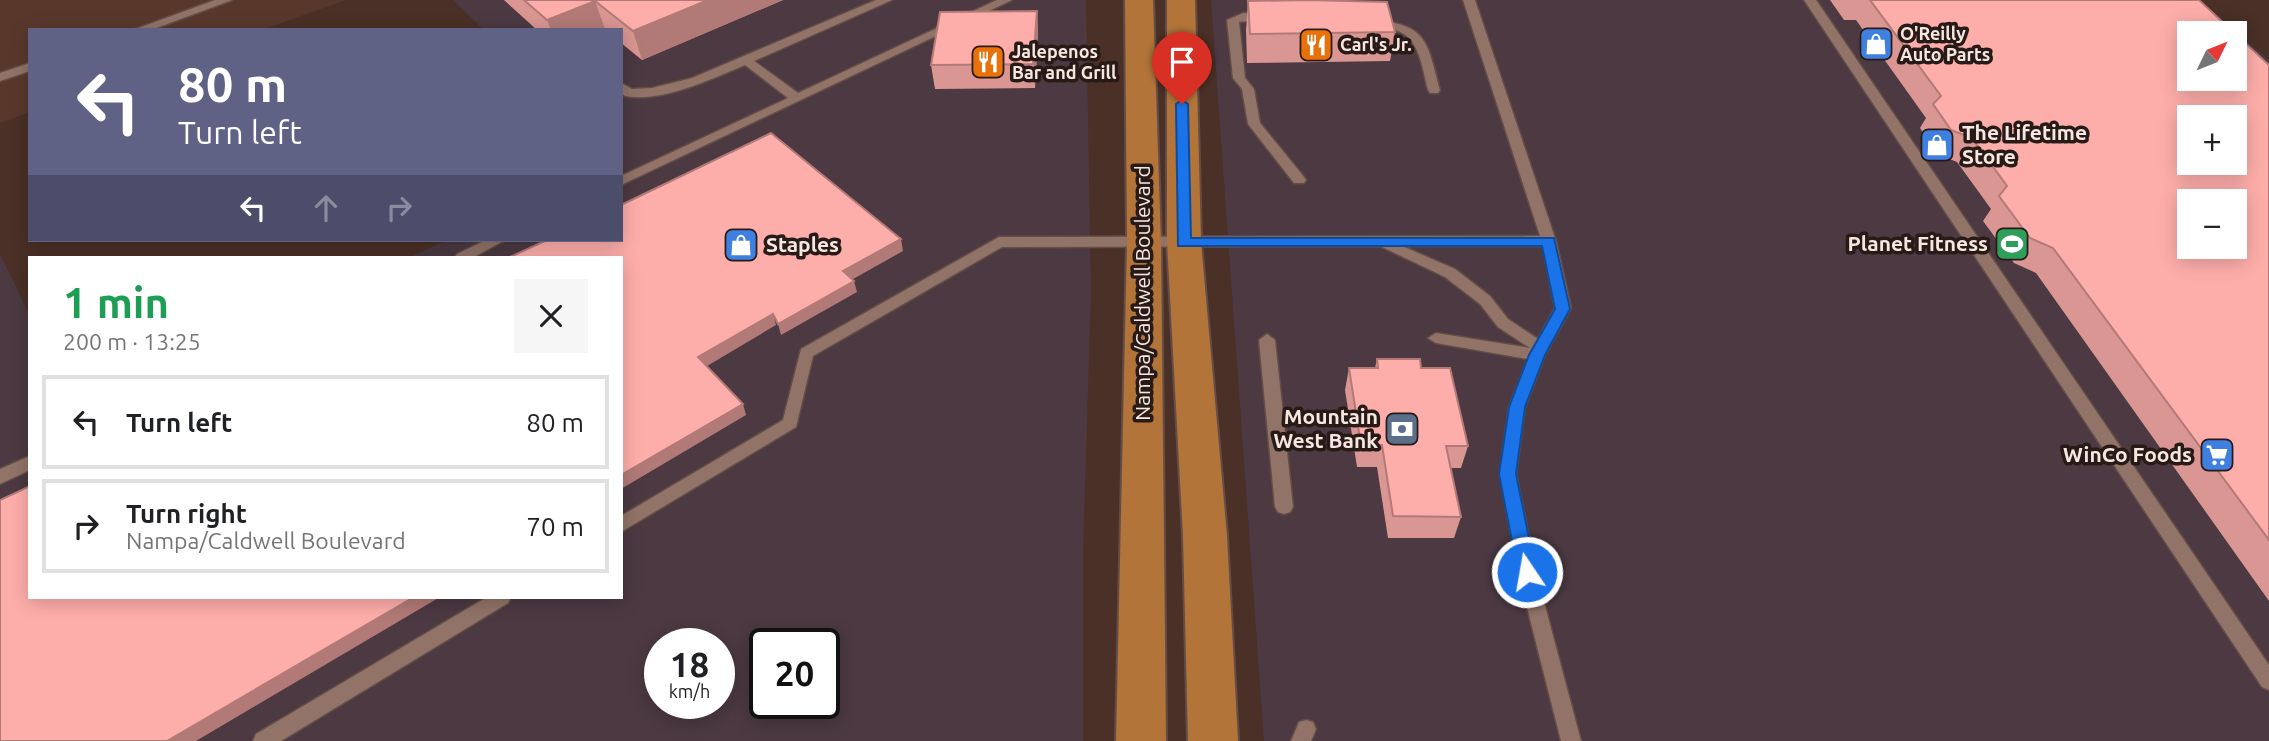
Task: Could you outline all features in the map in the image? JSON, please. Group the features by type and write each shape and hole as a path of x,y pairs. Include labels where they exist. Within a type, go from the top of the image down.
{"main road":[{"name":"Nampa/Caldwell Boulevard","path":"1139,0 1144,243 1141,741"},
{"name":"Nampa/Caldwell Boulevard","path":"1181,0 1184,243 1205,536 1213,741"}],"lane":[{"path":"145,28 226,0"},
{"path":"623,88 629,93 652,92 696,81 886,0"},
{"path":"623,180 1006,0"},
{"path":"1242,0 1243,16"},
{"path":"1469,0 1549,242 1563,309 1539,352 1517,407 1508,474 1527,572 1571,741"},
{"path":"1810,0 2269,681"},
{"path":"1276,16 1243,16 1234,20 1239,78 1248,89 1254,124 1299,180"},
{"path":"1365,24 1393,24 1409,30 1419,39 1434,90"},
{"path":"746,60 796,98"},
{"path":"0,77 28,68"},
{"path":"464,256 494,242"},
{"path":"623,524 790,423 806,353 999,242 1549,242"},
{"path":"1381,242 1450,273 1485,300 1503,323 1539,352"},
{"path":"1436,338 1539,352"},
{"path":"1267,340 1284,507"},
{"path":"0,477 28,464"},
{"path":"263,741 499,599"}],"shaded area":[{"path":"0,0 346,0 268,28 28,28 28,113 0,123"},
{"path":"453,0 1086,0 1091,292 1083,555 1083,741 0,741 0,254 28,312 28,599 623,599 623,256 412,256 443,242 623,242 623,28 482,28"},
{"path":"1211,0 2198,0 2223,21 2177,21 2177,91 2247,91 2247,41 2269,60 2269,741 1264,741"}],"building":[{"path":"524,0 708,0 633,31 595,1 547,20"},
{"path":"1870,0 2199,0 2222,21 2177,21 2177,91 2247,91 2247,44 2269,65 2269,540 2053,248 2030,238 1999,196 2007,186 1972,138 1951,130 1933,104 1941,96"},
{"path":"1248,1 1387,2 1395,32 1250,34"},
{"path":"1037,11 1033,64 931,65 940,12"},
{"name":"Staples","path":"771,133 901,239 843,271 854,281 778,324 773,314 698,357 743,404 623,474 623,256 512,256 543,242 623,242 623,204"},
{"path":"1377,359 1420,359 1421,368 1450,368 1468,446 1446,446 1461,517 1393,516 1382,445 1361,445 1349,368 1378,368"},
{"path":"28,487 28,599 411,599 167,741 0,741 0,500"}],"place":[{"name":"O'Reilly Auto Parts","path":"1876,44"},
{"name":"Carl's Jr.","path":"1316,45"},
{"name":"Jalepenos Bar and Grill","path":"988,62"},
{"name":"The Lifetime Store","path":"1937,145"},
{"name":"Planet Fitness","path":"2012,244"},
{"name":"Staples","path":"741,245"},
{"name":"Mountain West Bank","path":"1402,429"},
{"name":"WinCo Foods","path":"2217,455"}],"route":[{"path":"1182,104 1184,243 1549,242 1563,309 1537,355 1517,407 1508,474 1527,572"}]}
